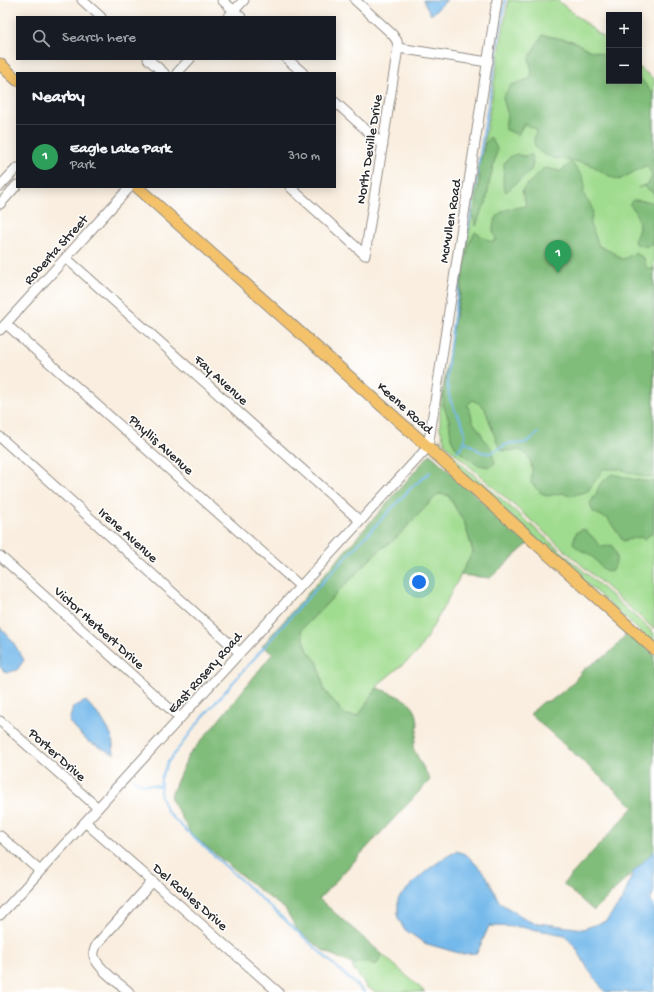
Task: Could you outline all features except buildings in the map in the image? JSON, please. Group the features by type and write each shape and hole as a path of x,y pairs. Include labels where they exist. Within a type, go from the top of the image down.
{"main road":[{"path":"0,64 16,79"},
{"name":"Keene Road","path":"138,188 654,649"}],"street":[{"path":"82,0 100,16"},
{"path":"222,0 234,15 244,0"},
{"path":"355,0 392,34 397,41 398,48 488,62"},
{"name":"McMullen Road","path":"428,447 497,0"},
{"name":"North Deville Drive","path":"291,188 365,255 398,48"},
{"path":"149,60 163,72"},
{"path":"178,72 189,60"},
{"path":"288,60 302,72"},
{"path":"336,103 383,145"},
{"path":"0,186 16,169"},
{"path":"1,201 16,186"},
{"name":"Roberta Street","path":"3,327 129,188"},
{"name":"Fay Avenue","path":"66,258 360,521"},
{"name":"Phyllis Avenue","path":"3,327 300,586"},
{"name":"Irene Avenue","path":"0,437 240,653"},
{"name":"East Rosery Road","path":"0,915 428,447"},
{"name":"Victor Herbert Drive","path":"0,556 180,718"},
{"name":"Porter Drive","path":"0,721 98,808"},
{"name":"Del Robles Drive","path":"86,822 278,992"},
{"path":"0,836 40,872"},
{"path":"129,992 99,965 94,958 94,953 97,944 153,881"}],"green space":[{"path":"508,0 557,0 606,40 606,84 642,84 642,69 654,79 654,629 446,445 440,429 440,405"},
{"path":"543,35 573,41 589,50 606,56 606,84 642,84 642,81 654,95 654,193 643,186 638,188 649,183 652,176 648,166 643,167 619,180 588,164 557,159 542,153 534,142 536,129 524,124 518,135 505,129 507,113 503,97 511,85 529,79 531,76 532,71 529,59"},
{"path":"490,137 496,146 497,151 486,203 476,226 472,214 476,209 480,177 477,168 484,145"},
{"path":"517,154 522,156 532,155 533,163 531,170 506,192 503,185 504,163 511,156"},
{"path":"571,162 583,177 585,186 583,191 593,211 590,225 599,246 614,253 621,259 635,253 644,258 647,270 654,268 654,477 640,476 620,469 603,469 588,491 570,496 562,493 547,496 540,492 531,483 532,468 530,460 525,453 519,450 503,451 498,445 485,409 473,400 467,405 473,422 484,440 492,448 495,462 491,467 477,465 456,448 451,438 449,420 444,407 443,397 452,332 469,244 475,232 491,242 496,240 493,228 494,222 499,214 505,210 526,206 522,190 544,168 561,171"},
{"path":"633,200 648,201 654,204 653,245 643,246 634,242 639,224 636,213 629,204"},
{"path":"440,438 444,447 456,459 654,633 654,644 435,448 440,443"},
{"path":"430,454 529,543 490,578 460,575 473,552 465,524 448,495 438,494 396,538 376,553 301,630 308,651 318,663 324,690 345,715 358,716 377,688 399,697 413,708 417,715 418,723 413,748 430,780 319,899 382,954 377,964 356,963 354,965 324,951 298,931 285,909 259,890 191,834 170,797 188,756 273,653 262,646"},
{"path":"612,474 637,480 654,481 654,531 645,539 639,537 623,541 608,519 593,512 590,503 600,484"},
{"path":"438,494 448,495 465,524 473,552 417,653 381,682 358,716 345,715 324,690 318,663 308,651 301,630 376,553 396,538"},
{"path":"582,529 588,532 602,547 612,545 616,559 615,565 611,572 601,567 591,556 575,546 573,543 576,533"},
{"path":"628,631 654,654 654,851 594,911 563,884 634,807 530,714 543,702 552,700 570,686 584,669 608,654 622,640"},
{"path":"382,954 425,992 375,992 367,987 352,967 356,963 376,964"}],"water":[{"path":"423,0 447,0 431,15"},
{"path":"0,627 11,639 24,660 17,670 6,673 0,667"},
{"path":"86,701 102,719 112,736 114,754 87,741 69,722 73,707"},
{"path":"457,851 467,855 486,875 500,903 531,922 583,929 606,921 623,899 633,872 654,851 654,891 650,901 654,905 654,992 605,992 588,969 576,948 565,935 521,927 489,926 477,953 462,954 424,943 404,929 398,918 398,899 425,872"}],"waterway":[{"path":"457,451 463,445 465,431 450,399 447,372 452,328 505,0"},
{"path":"464,441 480,451 489,453 496,451 510,443 525,442 538,433"},
{"path":"364,992 178,823 166,810 160,793 161,778 168,762 202,718 300,606 411,488 430,472"},
{"path":"133,779 142,784 160,786"}],"place":[{"name":"Eagle Lake Park","path":"558,273"}]}
